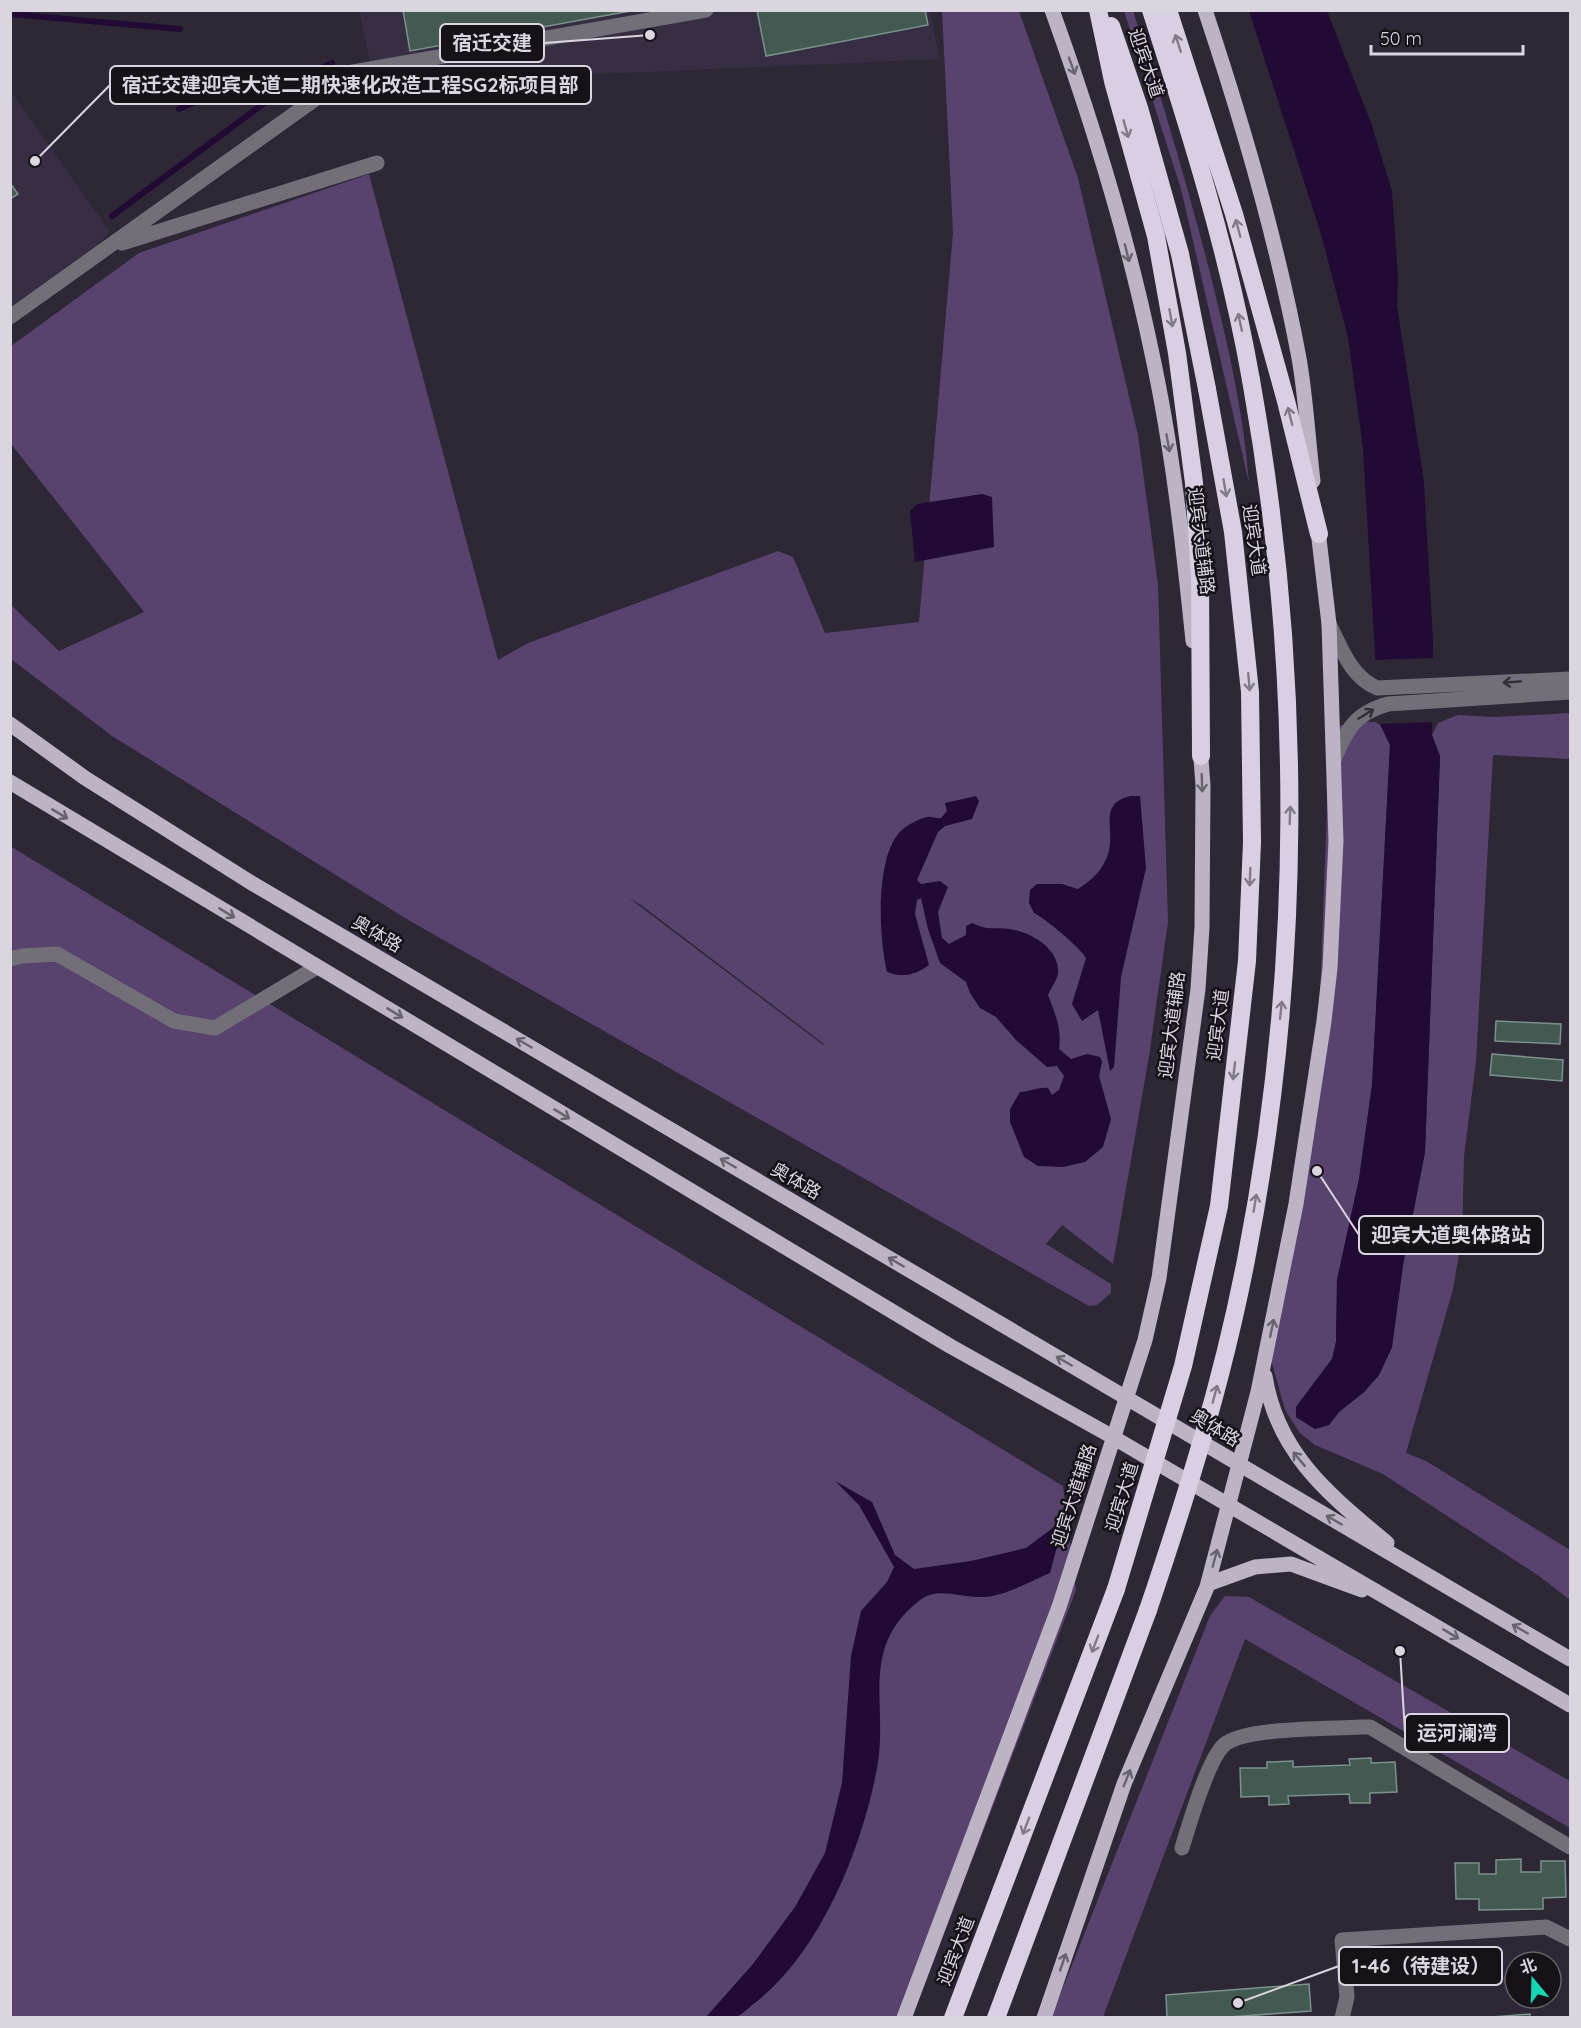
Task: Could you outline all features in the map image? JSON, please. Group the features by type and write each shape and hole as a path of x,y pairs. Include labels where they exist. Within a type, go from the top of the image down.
{"highway":[{"path":"1098,10 1113,81 1156,236 1177,353 1194,483 1200,577 1201,756"},
{"name":"迎宾大道","path":"953,2018 1116,1589 1183,1366 1219,1206 1247,961 1252,842 1250,704 1233,532 1180,255 1139,108 1106,10"},
{"name":"迎宾大道","path":"996,2018 1148,1610 1176,1528 1222,1365 1246,1259 1268,1125 1284,976 1291,807 1284,623 1274,525 1251,380 1235,301 1193,141 1151,10"},
{"path":"1168,10 1234,214 1286,401 1319,534"}],"main road":[{"name":"迎宾大道辅路","path":"904,2018 1059,1607 1145,1340 1160,1278 1198,989 1202,927 1201,756 1186,567 1170,451 1151,349 1114,201 1081,91 1052,10"},
{"path":"1044,2018 1124,1784 1208,1584 1264,1367 1296,1204 1330,968 1336,841 1329,624 1299,360 1254,170 1205,10"},
{"name":"奥体路","path":"10,724 85,778 250,882 1570,1659"},
{"path":"10,782 932,1336 1229,1504 1570,1705"},
{"path":"1264,1367 1269,1404 1293,1452 1330,1495 1419,1570"},
{"path":"1208,1584 1255,1567 1291,1564 1401,1604"}],"street":[{"path":"10,317 352,72 706,10"},
{"path":"108,248 377,163"},
{"path":"1329,624 1353,670 1366,683 1377,688 1394,690 1570,679"},
{"path":"1334,760 1345,732 1357,719 1373,708 1388,704 1570,692"},
{"path":"10,959 57,954 174,1020 215,1028 317,967"},
{"path":"1182,1848 1213,1761 1222,1746 1232,1739 1255,1733 1360,1727 1370,1727 1570,1847"},
{"path":"1342,2018 1347,1997 1342,1940 1546,1927 1570,1939"}],"shaded area":[{"path":"359,11 930,11 940,59 375,84"},
{"path":"942,11 1019,11 1078,178 1138,435 1158,584 1168,922 1149,1056 1113,1264 1062,1225 1046,1244 1111,1284 1111,1293 1097,1305 1089,1306 410,921 112,736 11,659 10,604 59,651 144,612 11,444 11,346 139,253 369,174 498,660 528,643 778,551 793,557 825,633 919,622 953,233","holes":["629,898 641,905 824,1044"]},
{"path":"1124,11 1133,11 1202,243 1235,380 1249,483 1181,189"},
{"path":"1249,11 1327,11 1371,123 1392,191 1398,276 1397,306 1424,483 1433,641 1432,735 1440,756 1425,1152 1403,1265 1392,1347 1379,1375 1364,1392 1339,1412 1329,1425 1315,1429 1296,1417 1296,1407 1332,1359 1336,1342 1337,1280 1359,1179 1372,1085 1390,745 1379,722 1363,448 1348,337 1321,234"},
{"path":"10,90 110,232 79,263 10,312"},
{"path":"982,494 992,497 994,547 915,562 910,511 917,504"},
{"path":"1570,713 1570,759 1493,755 1476,1062 1464,1156 1462,1237 1453,1289 1406,1453 1426,1461 1570,1550 1570,1600 1539,1576 1383,1474 1315,1445 1300,1433 1285,1410 1269,1352 1317,1074 1330,729 1352,722 1379,722 1390,745 1372,1085 1359,1179 1337,1280 1336,1342 1332,1359 1296,1407 1296,1417 1315,1429 1329,1425 1339,1412 1364,1392 1379,1375 1392,1347 1403,1265 1425,1152 1440,756 1432,735 1438,723 1458,715 1493,717"},
{"path":"976,796 979,801 972,819 945,826 938,832 917,880 921,884 940,881 948,887 938,912 942,938 949,944 966,935 966,926 972,923 987,928 1017,930 1025,933 1042,942 1054,956 1058,973 1048,995 1059,1028 1059,1049 1071,1059 1087,1054 1100,1057 1102,1062 1099,1076 1111,1119 1103,1147 1085,1162 1063,1167 1038,1166 1024,1157 1010,1122 1010,1109 1020,1092 1048,1088 1052,1095 1059,1090 1064,1076 1057,1066 1047,1067 1016,1040 996,1017 980,1008 966,982 940,963 928,929 921,898 917,900 915,914 929,965 909,975 887,972 882,939 881,897 887,857 894,841 903,829 918,820 929,817 941,818 947,811 945,803"},
{"path":"1131,796 1140,796 1146,868 1121,977 1114,1067 1110,1071 1098,1010 1082,1021 1072,1004 1086,958 1062,933 1034,913 1029,903 1030,890 1037,884 1062,884 1078,889 1096,874 1108,854 1111,811 1114,805"},
{"path":"10,846 1063,1486 1076,1590 912,2017 11,2017"},
{"path":"835,1481 872,1502 895,1555 914,1569 971,1561 1026,1548 1054,1527 1060,1535 1050,1573 1015,1589 987,1597 941,1593 927,1596 901,1618 889,1638 882,1658 880,1745 870,1799 861,1831 835,1896 819,1927 779,1981 737,2017 706,2017 753,1964 795,1907 825,1853 842,1783 851,1656 861,1611 887,1582 894,1567 859,1505"},
{"path":"1225,1596 1249,1597 1570,1781 1570,1828 1245,1639 1103,2017 1051,2018 1210,1616"}],"pier":[{"path":"1436,658 1435,722 1377,724 1372,660"}],"building":[{"path":"403,10 636,10 410,51"},
{"path":"757,10 925,10 928,25 766,56"},
{"path":"10,183 18,194 10,199"},
{"path":"1496,1021 1561,1024 1560,1044 1495,1041"},
{"path":"1492,1054 1563,1060 1562,1081 1490,1075"},
{"path":"1371,1758 1371,1763 1395,1762 1397,1792 1370,1793 1370,1803 1350,1803 1349,1794 1288,1796 1289,1804 1269,1805 1269,1796 1241,1797 1240,1768 1267,1768 1267,1762 1293,1761 1293,1767 1350,1765 1349,1759"},
{"path":"1521,1859 1521,1872 1541,1872 1541,1861 1565,1861 1566,1897 1543,1898 1543,1909 1479,1910 1479,1899 1456,1899 1455,1863 1479,1863 1479,1874 1496,1874 1496,1860"},
{"path":"1309,1984 1311,2011 1216,2018 1167,2018 1166,1995"},
{"path":"1530,2014 1530,2018 1480,2018"}],"waterway":[{"path":"10,14 180,29"},
{"path":"112,216 294,81 332,63"},
{"path":"179,109 218,92 291,81"}],"place":[{"name":"宿迁交建","path":"650,35"},
{"name":"宿迁交建迎宾大道二期快速化改造工程SG2标项目部","path":"35,161"},
{"name":"迎宾大道奥体路站","path":"1317,1171"},
{"name":"运河澜湾","path":"1400,1651"},
{"name":"1-46（待建设）","path":"1238,2003"}]}
